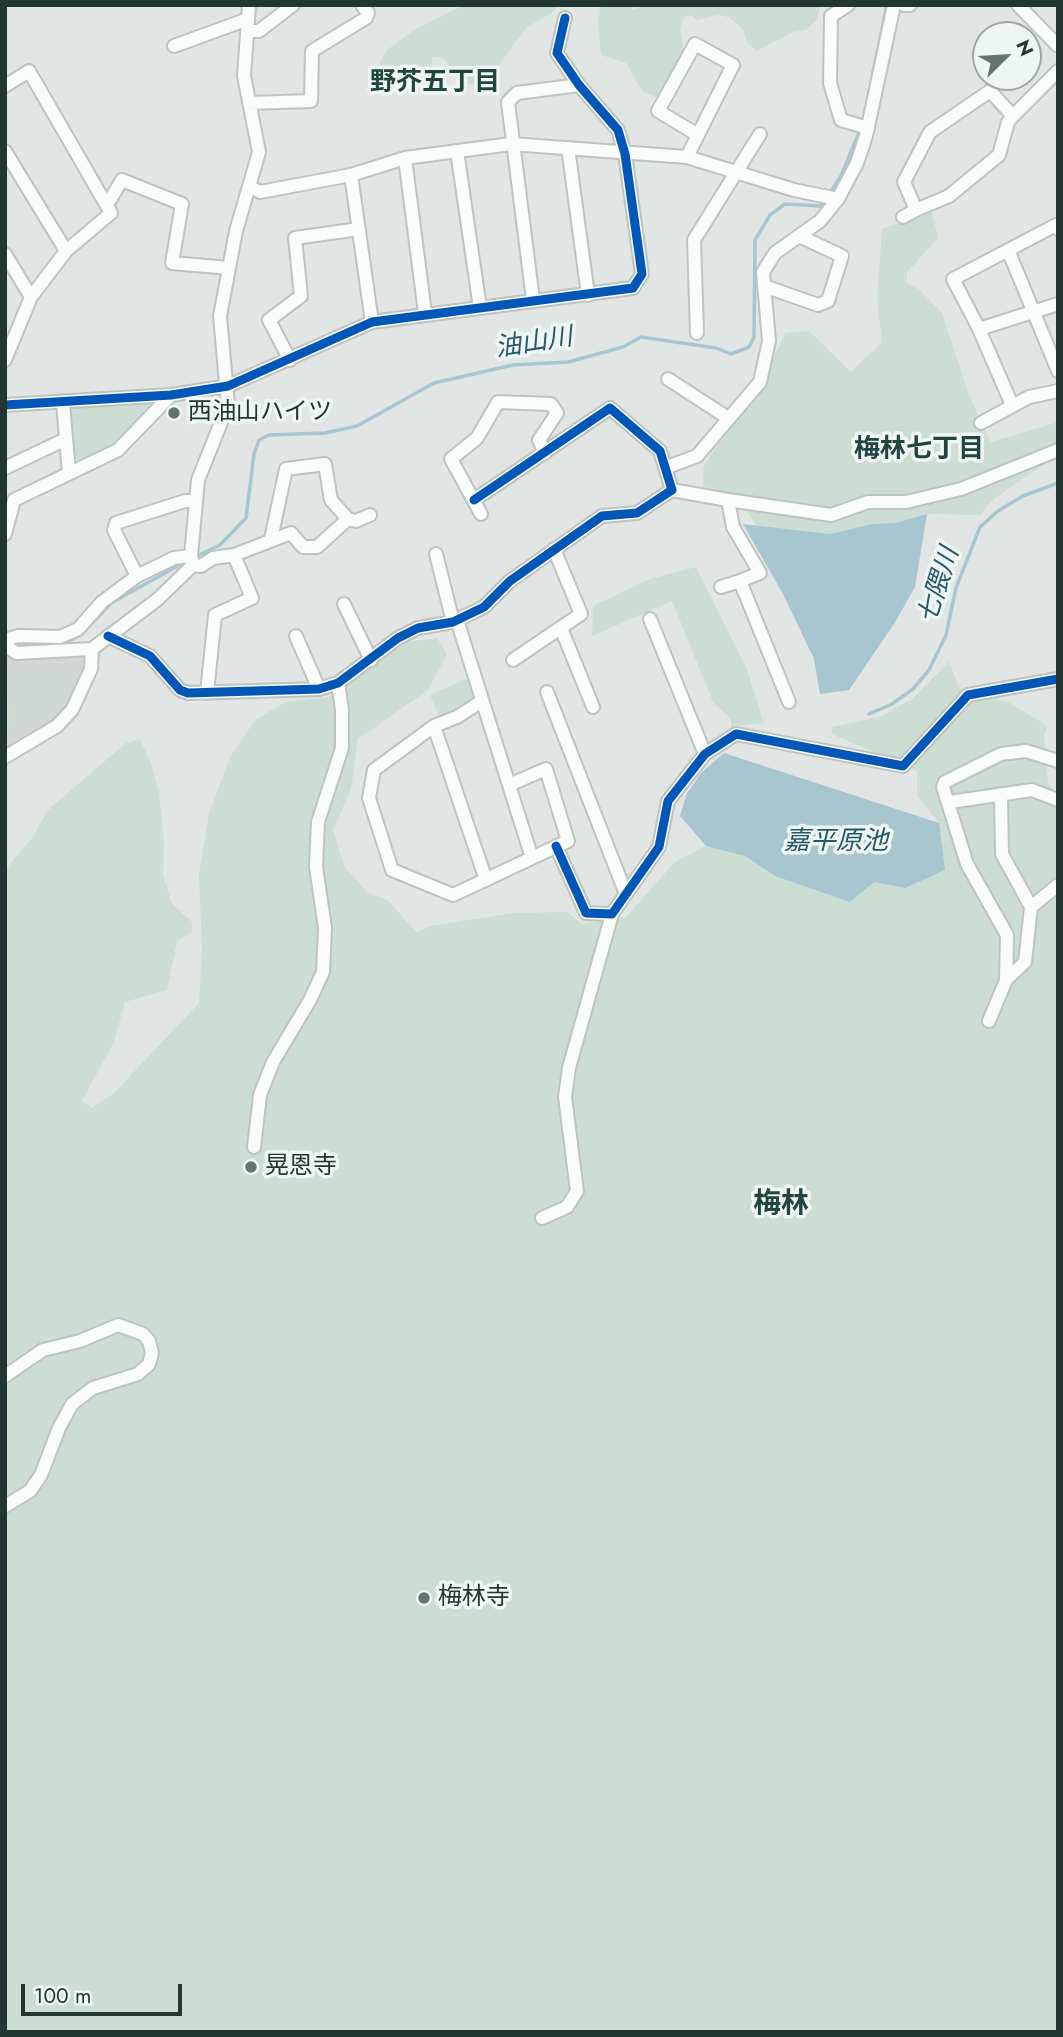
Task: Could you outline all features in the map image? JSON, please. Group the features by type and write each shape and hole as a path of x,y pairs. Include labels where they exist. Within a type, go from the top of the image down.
{"street":[{"path":"11,649 92,649 186,575 192,560 195,501 212,440 228,405 220,316 236,231 258,152 244,76 249,5"},
{"path":"174,47 248,25 259,31 293,5"},
{"path":"249,103 310,101 313,51 366,18 368,13 362,5"},
{"path":"848,5 831,16 830,83 840,119 863,126"},
{"path":"667,467 697,456 760,382 769,341 763,272 775,253 820,221 838,199 857,163 863,126 894,5"},
{"path":"904,5 910,5"},
{"path":"1018,5 1058,46"},
{"path":"5,405 171,395 228,386 372,322 633,288 642,274 625,154 618,130 579,85 557,53 565,18"},
{"path":"687,157 698,135 733,65 695,44 658,111 698,135"},
{"path":"5,86 29,71 111,214 66,251 31,297 5,360"},
{"path":"903,217 949,196 999,155 1008,122 1058,71"},
{"path":"533,300 511,144 509,102 517,93 579,85"},
{"path":"916,209 904,182 930,132 990,91 1013,116"},
{"path":"697,333 694,240 760,134"},
{"path":"250,187 260,192 351,174 405,158 511,144 687,157 794,190 838,199"},
{"path":"568,148 588,295"},
{"path":"5,151 66,251"},
{"path":"457,151 480,308"},
{"path":"405,158 425,313"},
{"path":"351,174 372,322"},
{"path":"107,205 122,180 182,204 172,263 229,268"},
{"path":"1012,405 979,329 953,279 1056,225 1058,229"},
{"path":"290,360 269,320 301,296 295,238 359,229"},
{"path":"764,286 818,305 828,301 842,256 799,236"},
{"path":"1008,250 1058,371"},
{"path":"5,254 31,297"},
{"path":"979,329 1058,304"},
{"path":"668,379 728,418"},
{"path":"981,424 1029,397 1058,391"},
{"path":"5,534 14,500 118,450 171,395"},
{"path":"481,514 451,459 477,438 498,402 551,404 557,413 538,440 545,453"},
{"path":"63,403 69,473"},
{"path":"474,500 610,408 660,451 672,490"},
{"path":"5,468 66,439"},
{"path":"108,636 150,656 180,690 207,693 319,689 338,683 398,638 418,628 455,621 484,607 510,581 602,516 637,513 672,490 831,515 868,502 906,502 961,489 1058,450"},
{"path":"271,539 286,469 325,464 331,500 348,519 356,521 370,515"},
{"path":"722,587 760,573 733,527 728,500"},
{"path":"137,576 114,530 116,523 185,501 195,501"},
{"path":"5,640 28,636 60,637 78,629 102,602 137,576 174,558 192,560 201,566 213,558 234,555 291,533 303,547 317,547 348,519"},
{"path":"513,660 581,614 554,549"},
{"path":"436,554 532,858"},
{"path":"207,693 215,615 252,598 234,555"},
{"path":"740,581 789,702"},
{"path":"344,604 371,660"},
{"path":"650,620 705,754"},
{"path":"561,628 593,707"},
{"path":"296,636 319,689"},
{"path":"5,757 57,726 72,710 91,669 92,649"},
{"path":"542,1219 567,1207 577,1191 565,1097 569,1068 612,914 659,847 668,801 705,754 736,734 903,766 968,695 1058,679"},
{"path":"254,1147 264,1084 323,972 325,928 317,856 318,822 342,748 342,709 338,683"},
{"path":"547,692 626,894"},
{"path":"482,701 457,717 434,726 374,770 369,798 392,870 453,895 568,841 546,769 509,785"},
{"path":"434,726 486,880"},
{"path":"989,1021 1006,980 1007,935 967,864 950,802 943,787 945,782 1001,754 1026,751 1058,761"},
{"path":"950,802 1032,790 1058,800"},
{"path":"1001,794 1002,854 1031,907 1025,962 1006,980"},
{"path":"556,846 586,913 612,914"},
{"path":"1031,907 1058,885"},
{"path":"5,1376 43,1350 80,1341 118,1325 143,1334 149,1341 152,1353 149,1364 138,1374 93,1388 72,1404 59,1428 41,1475 30,1491 5,1506"}],"shaded area":[{"path":"5,652 83,654 88,659 70,708 54,724 5,752"}],"green space":[{"path":"464,5 558,5 553,12 526,28 494,72 473,85 463,82 442,57 432,57 432,73 420,90 401,92 381,81 380,62 387,50 414,30"},
{"path":"601,5 630,5 634,10 642,5 820,5 817,19 806,30 793,32 757,51 747,43 743,29 728,17 718,15 697,20 691,15 684,17 680,29 684,53 663,94 656,97 642,91 626,63 601,55 598,22"},
{"path":"932,212 938,238 907,272 907,283 919,289 942,313 969,395 991,442 1058,422 1058,449 1046,463 995,498 980,515 927,514 895,523 872,524 830,534 757,526 735,495 703,486 704,466 777,351 785,333 809,331 851,372 882,342 877,299 882,229"},
{"path":"152,402 115,448 71,463 67,409"},
{"path":"696,567 746,667 764,723 743,725 731,730 731,719 713,702 672,601 592,636 593,606 650,579"},
{"path":"437,638 447,654 428,690 358,739 351,789 333,830 344,866 367,892 389,901 417,933 430,926 514,913 567,912 582,924 626,917 675,862 706,846 745,856 775,876 874,882 905,888 939,823 917,796 917,771 832,734 832,727 880,717 912,699 949,662 960,689 1008,702 1048,726 1044,735 1048,783 1058,797 1058,2032 5,2032 5,870 33,837 47,811 126,743 140,739 159,792 164,844 163,875 172,904 192,922 192,932 177,941 167,990 125,1002 114,1042 82,1101 92,1108 114,1093 199,1003 202,951 199,874 209,813 231,755 256,719 286,702 328,697 407,642"},
{"path":"468,678 475,705 439,716 430,695"},
{"path":"5,699 15,706 17,722 5,731"}],"water":[{"path":"927,514 915,587 894,624 849,690 820,694 814,659 783,594 743,524 830,534 872,524 895,523"},
{"name":"嘉平原池","path":"724,753 939,823 945,870 905,888 874,882 850,902 775,876 745,856 706,846 680,816 687,793 702,772"}],"waterway":[{"name":"油山川","path":"869,92 887,5"},
{"name":"油山川","path":"195,557 220,545 246,518 254,454 259,440 269,435 325,433 357,426 434,383 513,365 568,362 623,347 641,337 716,348 731,354 749,347 754,337 755,240 770,215 785,204 821,206 841,176 860,130"},
{"name":"七隈川","path":"869,714 892,704 913,689 929,670 946,635 956,588 980,527 998,511 1023,496 1058,483"},
{"name":"油山川","path":"14,646 62,645 82,634 111,603 185,562"}],"cycle path":[{"path":"5,405 171,395 228,386 372,322 633,288 642,274 625,154 618,130 579,85 557,53 565,18"},
{"path":"108,636 150,656 180,690 188,693 319,689 338,683 398,638 418,628 453,622 484,607 510,581 602,516 637,513 672,490 660,451 610,408 474,500"},
{"path":"556,846 586,913 612,914 659,847 668,801 705,754 736,734 903,766 968,695 1058,679"}],"place":[{"name":"西油山ハイツ","path":"174,413"},
{"name":"晃恩寺","path":"251,1167"},
{"name":"梅林寺","path":"424,1598"}],"district":[{"name":"野芥五丁目","path":"435,84"},
{"name":"梅林七丁目","path":"919,451"},
{"name":"梅林","path":"781,1205"}]}
